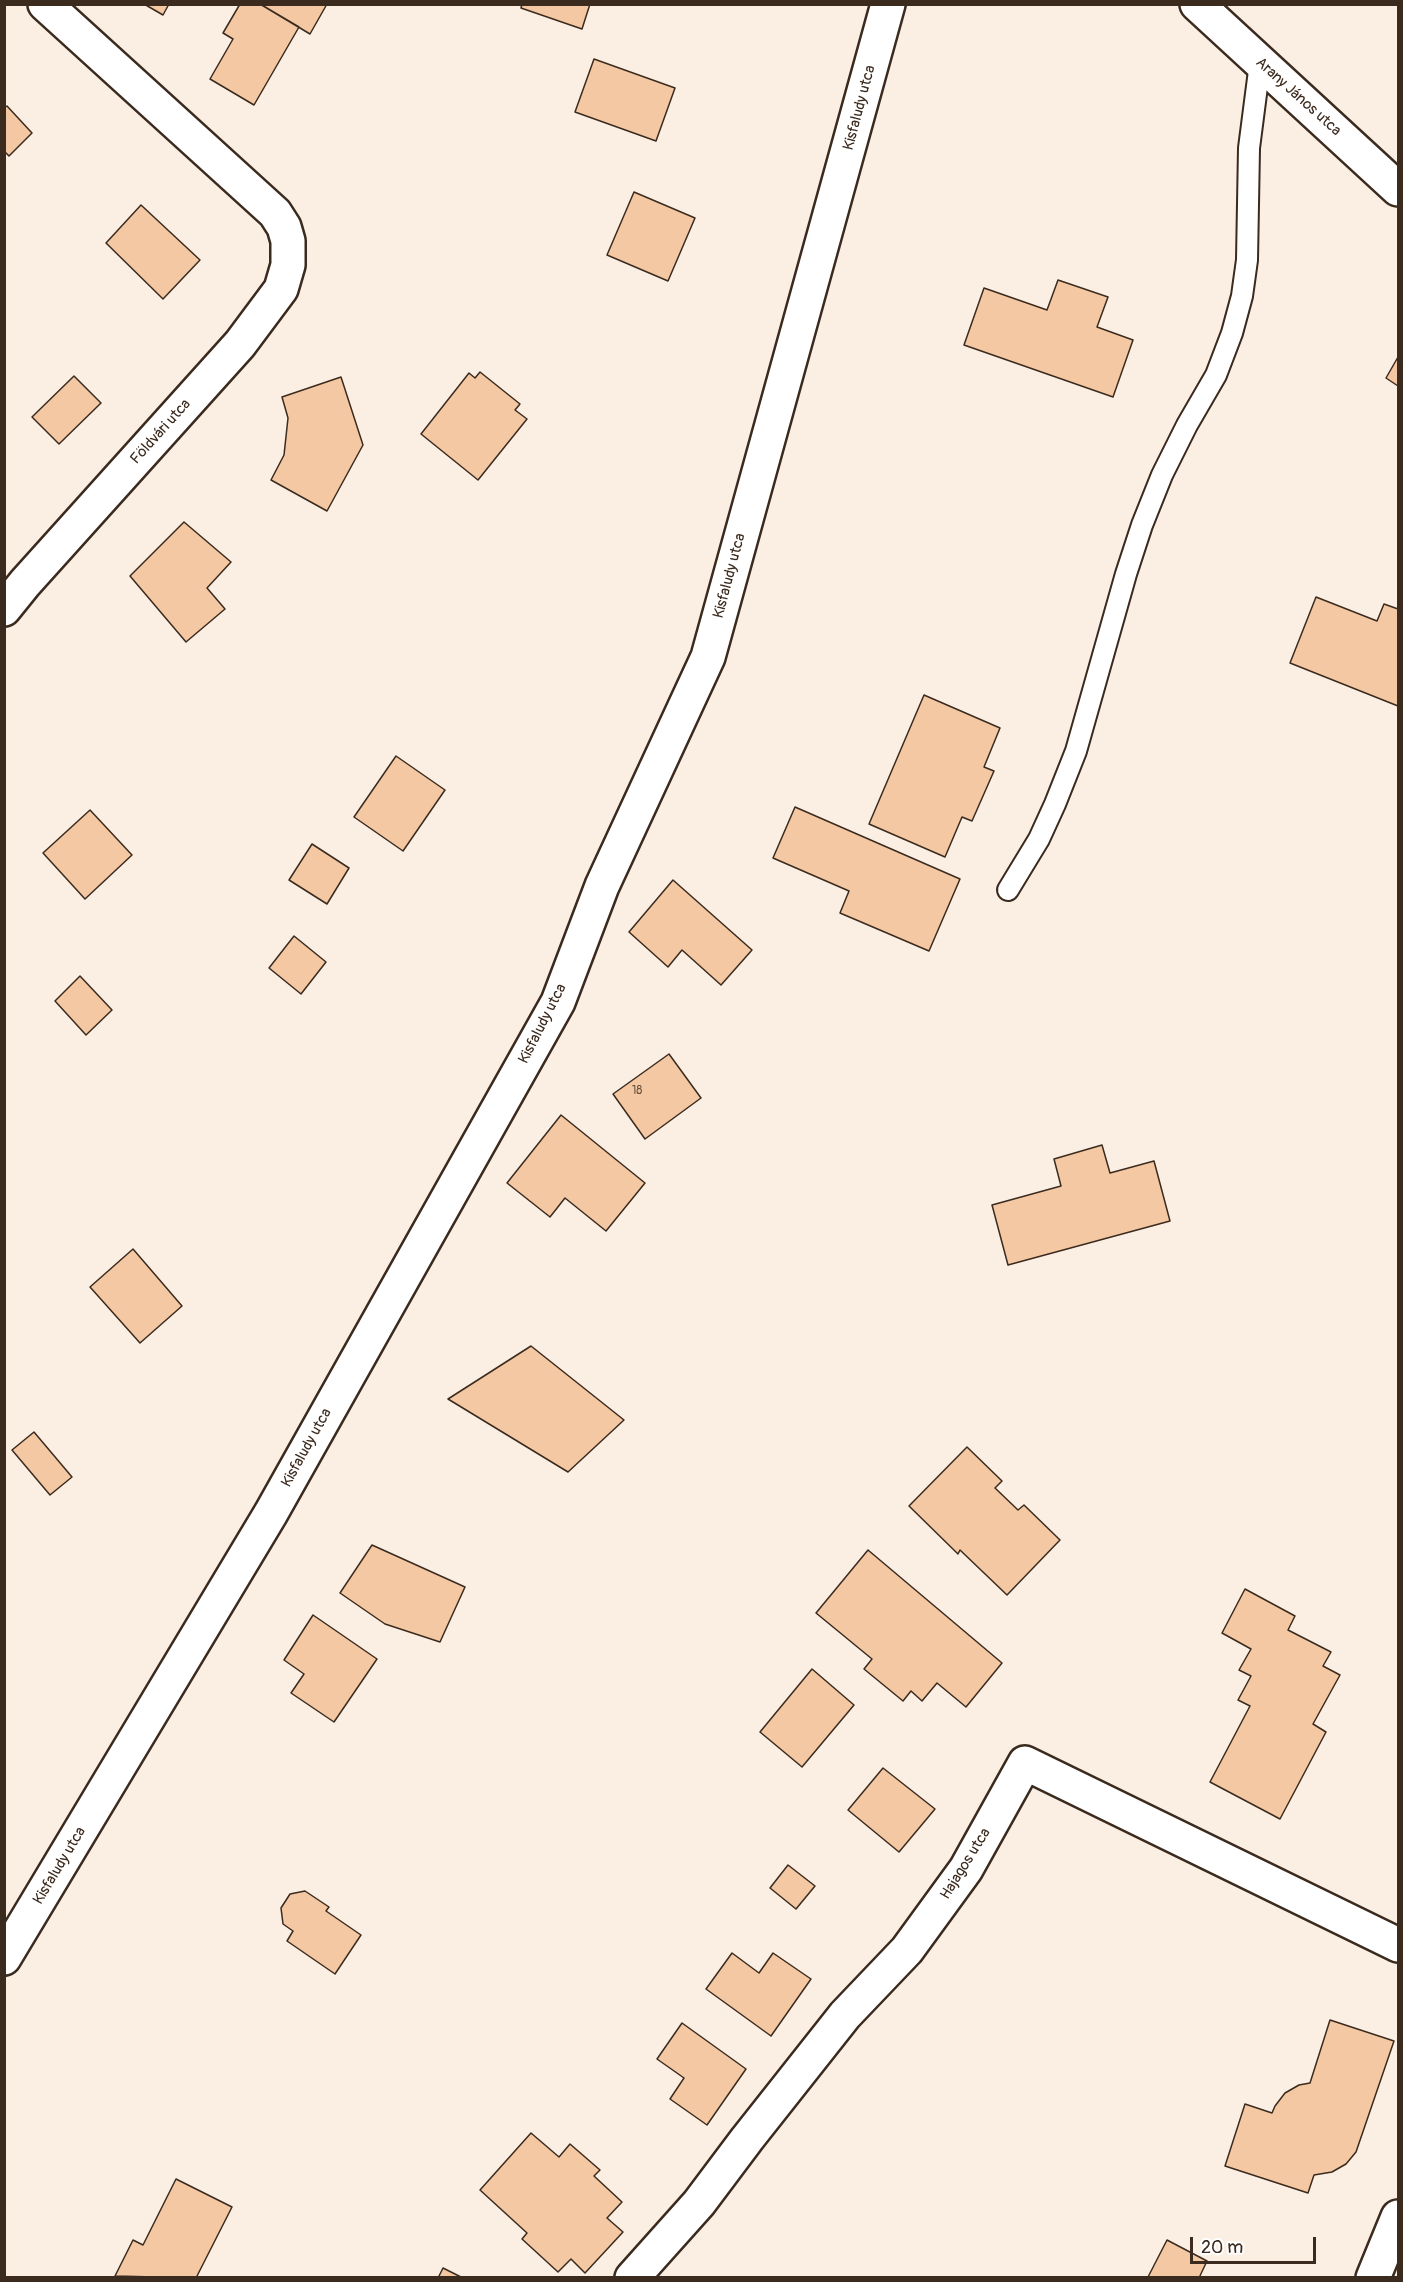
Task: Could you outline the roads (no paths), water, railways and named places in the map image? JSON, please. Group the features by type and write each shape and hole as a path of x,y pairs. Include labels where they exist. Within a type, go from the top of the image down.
{"street":[{"name":"Földvári utca","path":"4,609 240,345 281,289 288,264 288,241 284,227 275,213 45,4"},
{"name":"Kisfaludy utca","path":"4,1958 271,1513 558,1002 602,886 708,657 888,4"},
{"name":"Arany János utca","path":"1197,4 1398,189"},
{"name":"Hajagos utca","path":"632,2277 699,2203 844,2015 906,1950 966,1869 1025,1763 1398,1945"},
{"path":"1373,2277 1398,2217"}],"lane":[{"path":"1008,890 1039,839 1076,751 1142,525 1162,476 1216,375 1232,333 1242,296 1247,260 1249,148 1260,63"}]}
